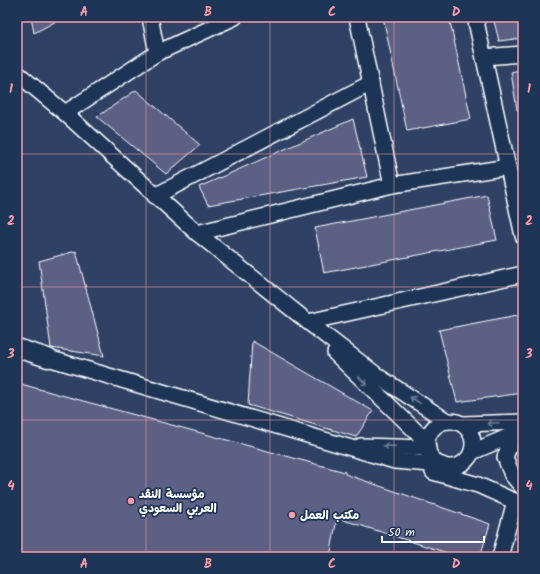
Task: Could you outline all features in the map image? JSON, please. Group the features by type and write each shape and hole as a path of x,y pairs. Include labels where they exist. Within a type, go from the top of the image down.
{"main road":[{"path":"17,348 48,358"},
{"path":"17,356 48,358"}],"street":[{"path":"150,17 157,53"},
{"path":"65,113 157,53 235,17"},
{"path":"357,17 392,185"},
{"path":"475,17 523,236"},
{"path":"484,57 523,54"},
{"path":"17,73 65,113 197,234 379,377 447,421 463,424 523,422"},
{"path":"155,196 371,83"},
{"path":"197,234 392,185 508,166"},
{"path":"308,322 523,274"},
{"path":"308,322 354,372 427,445 431,456 478,485"},
{"path":"48,358 520,498"},
{"path":"427,445 429,434 433,428 447,421"},
{"path":"463,424 472,436 472,452"},
{"path":"395,461 446,466 463,463 472,452 519,433"},
{"path":"500,557 520,498 512,475 516,470 505,457 519,433"},
{"path":"338,445 427,445"}],"building":[{"path":"31,17 64,17 34,33"},
{"path":"383,17 449,17 471,119 407,131"},
{"path":"493,17 523,17 523,38 499,41"},
{"path":"523,69 523,110 517,110 511,72"},
{"path":"136,90 200,145 166,174 97,117"},
{"path":"353,119 367,177 208,205 199,187"},
{"path":"487,195 497,240 324,273 315,228"},
{"path":"76,251 104,356 51,348 39,261"},
{"path":"523,314 523,393 457,402 439,330"},
{"path":"252,341 373,411 356,437 248,405"},
{"name":"مؤسسة النقد العربي السعودي","path":"17,383 345,472 345,474 490,524 480,557 460,557 337,518 330,557 17,557"}],"place":[{"name":"مؤسسة النقد العربي السعودي","path":"131,501"},
{"name":"مكتب العمل","path":"292,515"}]}
